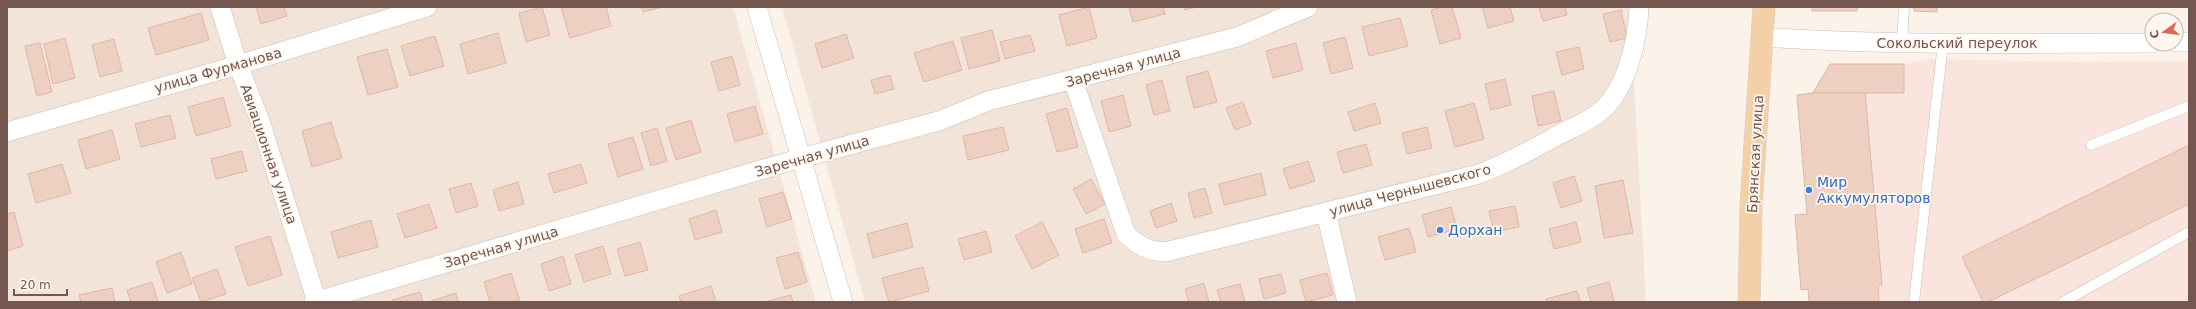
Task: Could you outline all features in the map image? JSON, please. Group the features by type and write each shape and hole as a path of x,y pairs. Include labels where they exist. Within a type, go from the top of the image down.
{"main road":[{"name":"Брянская улица","path":"1749,302 1751,206 1764,7"}],"street":[{"name":"Авиационная улица","path":"220,7 238,65 260,120 316,302"},
{"name":"улица Фурманова","path":"7,132 238,65 427,7"},
{"path":"757,7 843,302"},
{"name":"Заречная улица","path":"316,302 801,158 939,120 988,101 1237,37 1308,7"},
{"name":"улица Чернышевского","path":"1073,80 1126,234 1139,246 1150,251 1165,252 1479,174 1511,161 1585,122 1602,111 1611,99 1626,72 1639,23 1640,7"},
{"name":"Сокольский переулок","path":"1762,37 1812,41 1902,43 2144,42"},
{"path":"1326,212 1347,302"}],"lane":[{"path":"1902,43 1904,7"},
{"path":"1914,302 1943,43"},
{"path":"2091,145 2189,106"},
{"path":"2063,302 2189,232"}],"shaded area":[{"path":"7,7 733,7 816,302 7,302"},
{"path":"782,7 1630,7 1646,302 865,302"},
{"path":"1931,59 2088,62 2189,61 2189,302 1809,302 1808,289 1801,290 1795,215 1807,214 1797,95 1813,93 1830,64 1904,64"}],"building":[{"path":"256,7 284,7 287,16 261,24"},
{"path":"542,7 550,35 526,42 519,13"},
{"path":"561,7 606,7 611,26 570,38"},
{"path":"641,7 662,7 643,12"},
{"path":"1089,7 1097,38 1067,46 1059,15"},
{"path":"1129,7 1163,7 1165,14 1133,22"},
{"path":"1184,7 1196,7 1185,10"},
{"path":"1442,7 1452,7 1461,38 1440,44 1431,10"},
{"path":"1482,7 1510,7 1514,21 1488,28"},
{"path":"1539,7 1565,7 1567,15 1543,21"},
{"path":"1812,7 1858,7 1857,11 1812,11"},
{"path":"1914,7 1937,7 1937,12 1914,11"},
{"path":"1621,10 1627,38 1610,42 1603,14"},
{"path":"201,13 209,40 156,55 148,28"},
{"path":"1400,18 1408,46 1369,56 1362,27"},
{"path":"992,30 1000,61 969,69 961,38"},
{"path":"498,33 506,63 468,74 460,44"},
{"path":"846,34 854,58 822,68 815,44"},
{"path":"1030,35 1035,51 1005,59 1000,42"},
{"path":"435,36 444,66 410,76 401,46"},
{"path":"1345,37 1353,68 1331,74 1323,43"},
{"path":"65,38 75,78 53,84 44,44"},
{"path":"114,39 122,71 100,77 92,45"},
{"path":"953,41 962,70 924,82 914,53"},
{"path":"40,43 52,92 37,96 25,46"},
{"path":"1296,43 1303,70 1273,78 1266,51"},
{"path":"1579,47 1584,69 1562,75 1556,52"},
{"path":"387,49 398,87 368,95 357,57"},
{"path":"732,56 740,85 719,91 711,62"},
{"path":"1830,64 1904,64 1904,93 1813,93"},
{"path":"1208,71 1217,102 1194,108 1186,77"},
{"path":"890,75 894,89 875,94 871,80"},
{"path":"1505,79 1511,105 1491,110 1485,84"},
{"path":"1162,80 1170,111 1154,115 1146,85"},
{"path":"1554,91 1561,121 1538,126 1532,96"},
{"path":"1813,93 1865,93 1882,285 1878,285 1879,302 1809,302 1808,289 1801,290 1795,215 1807,214 1797,95"},
{"path":"1123,95 1131,126 1109,132 1101,101"},
{"path":"223,97 231,126 196,136 188,107"},
{"path":"1243,102 1251,124 1235,130 1226,108"},
{"path":"1375,103 1381,123 1354,131 1348,112"},
{"path":"1474,103 1484,139 1455,147 1445,111"},
{"path":"755,106 763,134 735,142 727,114"},
{"path":"1067,108 1078,147 1057,152 1046,114"},
{"path":"170,115 176,138 141,147 135,124"},
{"path":"691,120 701,152 676,160 666,128"},
{"path":"331,122 342,158 312,167 302,131"},
{"path":"1003,127 1009,150 968,160 963,136"},
{"path":"1427,127 1432,148 1407,154 1402,133"},
{"path":"657,128 667,161 651,166 641,133"},
{"path":"112,130 120,159 86,169 78,140"},
{"path":"633,137 643,169 618,177 608,144"},
{"path":"1366,144 1372,165 1343,173 1337,152"},
{"path":"2189,145 2189,204 1988,302 1983,302 1962,257"},
{"path":"242,151 247,171 216,179 211,159"},
{"path":"1308,161 1315,181 1290,189 1283,169"},
{"path":"62,164 71,193 36,203 28,174"},
{"path":"581,164 587,183 554,193 548,174"},
{"path":"1261,173 1266,195 1224,205 1219,184"},
{"path":"1574,176 1582,201 1561,208 1553,183"},
{"path":"1091,179 1105,204 1086,214 1073,189"},
{"path":"1623,180 1633,233 1604,238 1595,186"},
{"path":"518,182 524,204 499,211 493,190"},
{"path":"471,183 478,206 456,213 449,189"},
{"path":"1205,188 1212,213 1194,218 1188,193"},
{"path":"783,192 792,219 767,227 759,199"},
{"path":"1171,203 1177,221 1156,228 1150,211"},
{"path":"429,204 437,228 405,238 397,214"},
{"path":"1515,206 1519,227 1494,232 1489,211"},
{"path":"1451,207 1457,229 1428,237 1422,215"},
{"path":"716,210 722,232 695,240 689,219"},
{"path":"14,212 23,246 7,251 7,214"},
{"path":"1104,219 1112,243 1083,253 1075,229"},
{"path":"371,220 378,247 338,258 331,232"},
{"path":"1042,222 1059,255 1032,269 1015,236"},
{"path":"1576,222 1581,242 1554,249 1549,229"},
{"path":"907,223 913,247 873,258 867,234"},
{"path":"1409,228 1416,252 1385,260 1378,237"},
{"path":"986,231 992,252 964,260 958,239"},
{"path":"270,236 282,275 248,286 235,247"},
{"path":"640,242 648,270 625,276 617,249"},
{"path":"603,246 611,274 584,282 575,255"},
{"path":"181,252 192,284 167,293 156,262"},
{"path":"798,252 807,282 785,289 776,258"},
{"path":"563,256 571,284 549,291 541,264"},
{"path":"923,267 929,291 889,302 882,278"},
{"path":"217,269 226,294 201,302 192,278"},
{"path":"511,273 520,301 490,302 484,282"},
{"path":"1327,273 1333,295 1306,302 1300,280"},
{"path":"1281,274 1286,293 1264,299 1259,279"},
{"path":"152,282 158,302 131,302 127,290"},
{"path":"1609,282 1614,302 1591,302 1587,288"},
{"path":"1204,283 1209,302 1189,302 1185,289"},
{"path":"1240,284 1245,302 1221,302 1217,290"},
{"path":"711,286 716,302 681,302 679,296"},
{"path":"112,288 115,302 81,302 79,295"},
{"path":"1577,291 1580,302 1547,302 1546,299"},
{"path":"420,292 423,302 393,302 392,300"},
{"path":"456,293 458,302 428,302"},
{"path":"791,295 793,302 764,302"}],"place":[{"name":"Мир Аккумуляторов","path":"1809,190"},
{"name":"Дорхан","path":"1440,230"}]}
